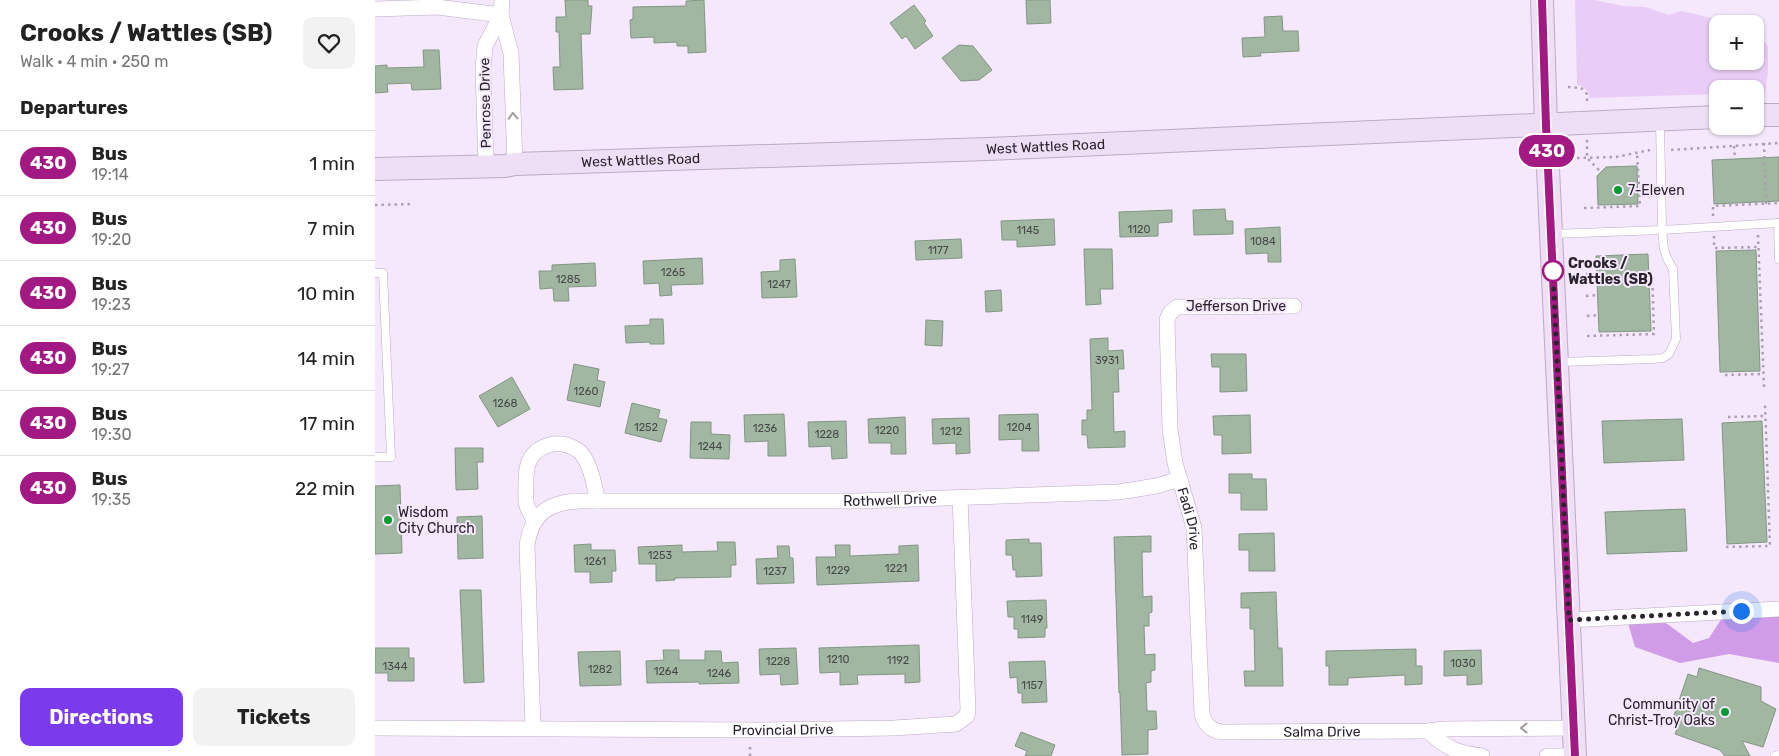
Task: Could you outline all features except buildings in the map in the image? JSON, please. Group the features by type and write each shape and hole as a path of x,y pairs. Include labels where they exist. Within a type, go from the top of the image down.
{"street":[{"path":"1542,0 1575,756 1547,756"},
{"path":"375,9 502,7"},
{"name":"Penrose Drive","path":"502,7 511,53 515,164"},
{"name":"Penrose Drive","path":"486,166 483,69 485,46 502,7"},
{"path":"1764,115 1779,115"},
{"name":"West Wattles Road","path":"375,169 959,150 1709,117"},
{"name":"Jefferson Drive","path":"1177,306 1295,306"},
{"name":"Fadi Drive","path":"1177,306 1170,313 1166,327 1170,429 1175,463 1194,528 1202,714 1204,722 1216,731"},
{"path":"533,728 527,545 529,532 535,520 527,504 526,476 530,459 544,446 568,445 579,452 587,462 598,501"},
{"name":"Rothwell Drive","path":"535,520 553,504 564,501 805,502 1119,492 1156,486 1180,479"},
{"name":"Provincial Drive","path":"375,728 829,730 956,724 967,716 968,708 960,497"},
{"path":"1569,620 1779,609"},
{"name":"Salma Drive","path":"1216,731 1427,732 1445,729 1573,728"},
{"path":"1427,732 1445,746 1471,755 1481,756"}],"lane":[{"path":"1558,362 1653,359 1663,358 1669,354 1675,339 1673,269 1664,249 1662,230 1660,119"},
{"path":"1551,234 1778,223 1779,259"},
{"path":"375,273 383,273 391,457 375,457"},
{"path":"1775,756 1779,755"}],"path":[{"path":"1568,87 1581,88 1587,94 1587,102"},
{"path":"1587,140 1587,158 1601,172"},
{"path":"1764,143 1766,204"},
{"path":"1667,150 1779,143"},
{"path":"1734,146 1735,159"},
{"path":"1577,158 1617,157 1652,150"},
{"path":"1584,208 1641,206 1637,153"},
{"path":"1714,220 1713,206 1779,203"},
{"path":"375,205 413,204"},
{"path":"1714,235 1715,248 1759,247"},
{"path":"1760,235 1758,235 1764,387"},
{"path":"1587,336 1654,334 1652,272"},
{"path":"1585,274 1597,274"},
{"path":"1586,296 1597,295"},
{"path":"1587,316 1598,315"},
{"path":"1725,375 1764,374"},
{"path":"1726,547 1770,546 1765,403"},
{"path":"1728,417 1765,416"},
{"path":"750,747 750,756"}],"shaded area":[{"path":"1575,0 1594,0 1624,6 1645,7 1669,15 1681,11 1709,17 1709,70 1764,70 1764,41 1768,46 1768,72 1765,93 1764,80 1709,80 1709,94 1589,98 1589,93 1582,86 1577,85"},
{"path":"1779,616 1779,663 1729,654 1680,663 1635,647 1628,623 1662,620 1693,643 1709,638 1722,618"}],"bus line":[{"name":"430","path":"1542,0 1575,756"}],"place":[{"name":"7-Eleven","path":"1618,190"},
{"name":"Crooks / Wattles (SB)","path":"1553,271"},
{"name":"Wisdom City Church","path":"388,520"},
{"name":"Community of Christ-Troy Oaks","path":"1725,712"}],"route":[{"path":"1553,271 1569,620 1741,611"}]}
